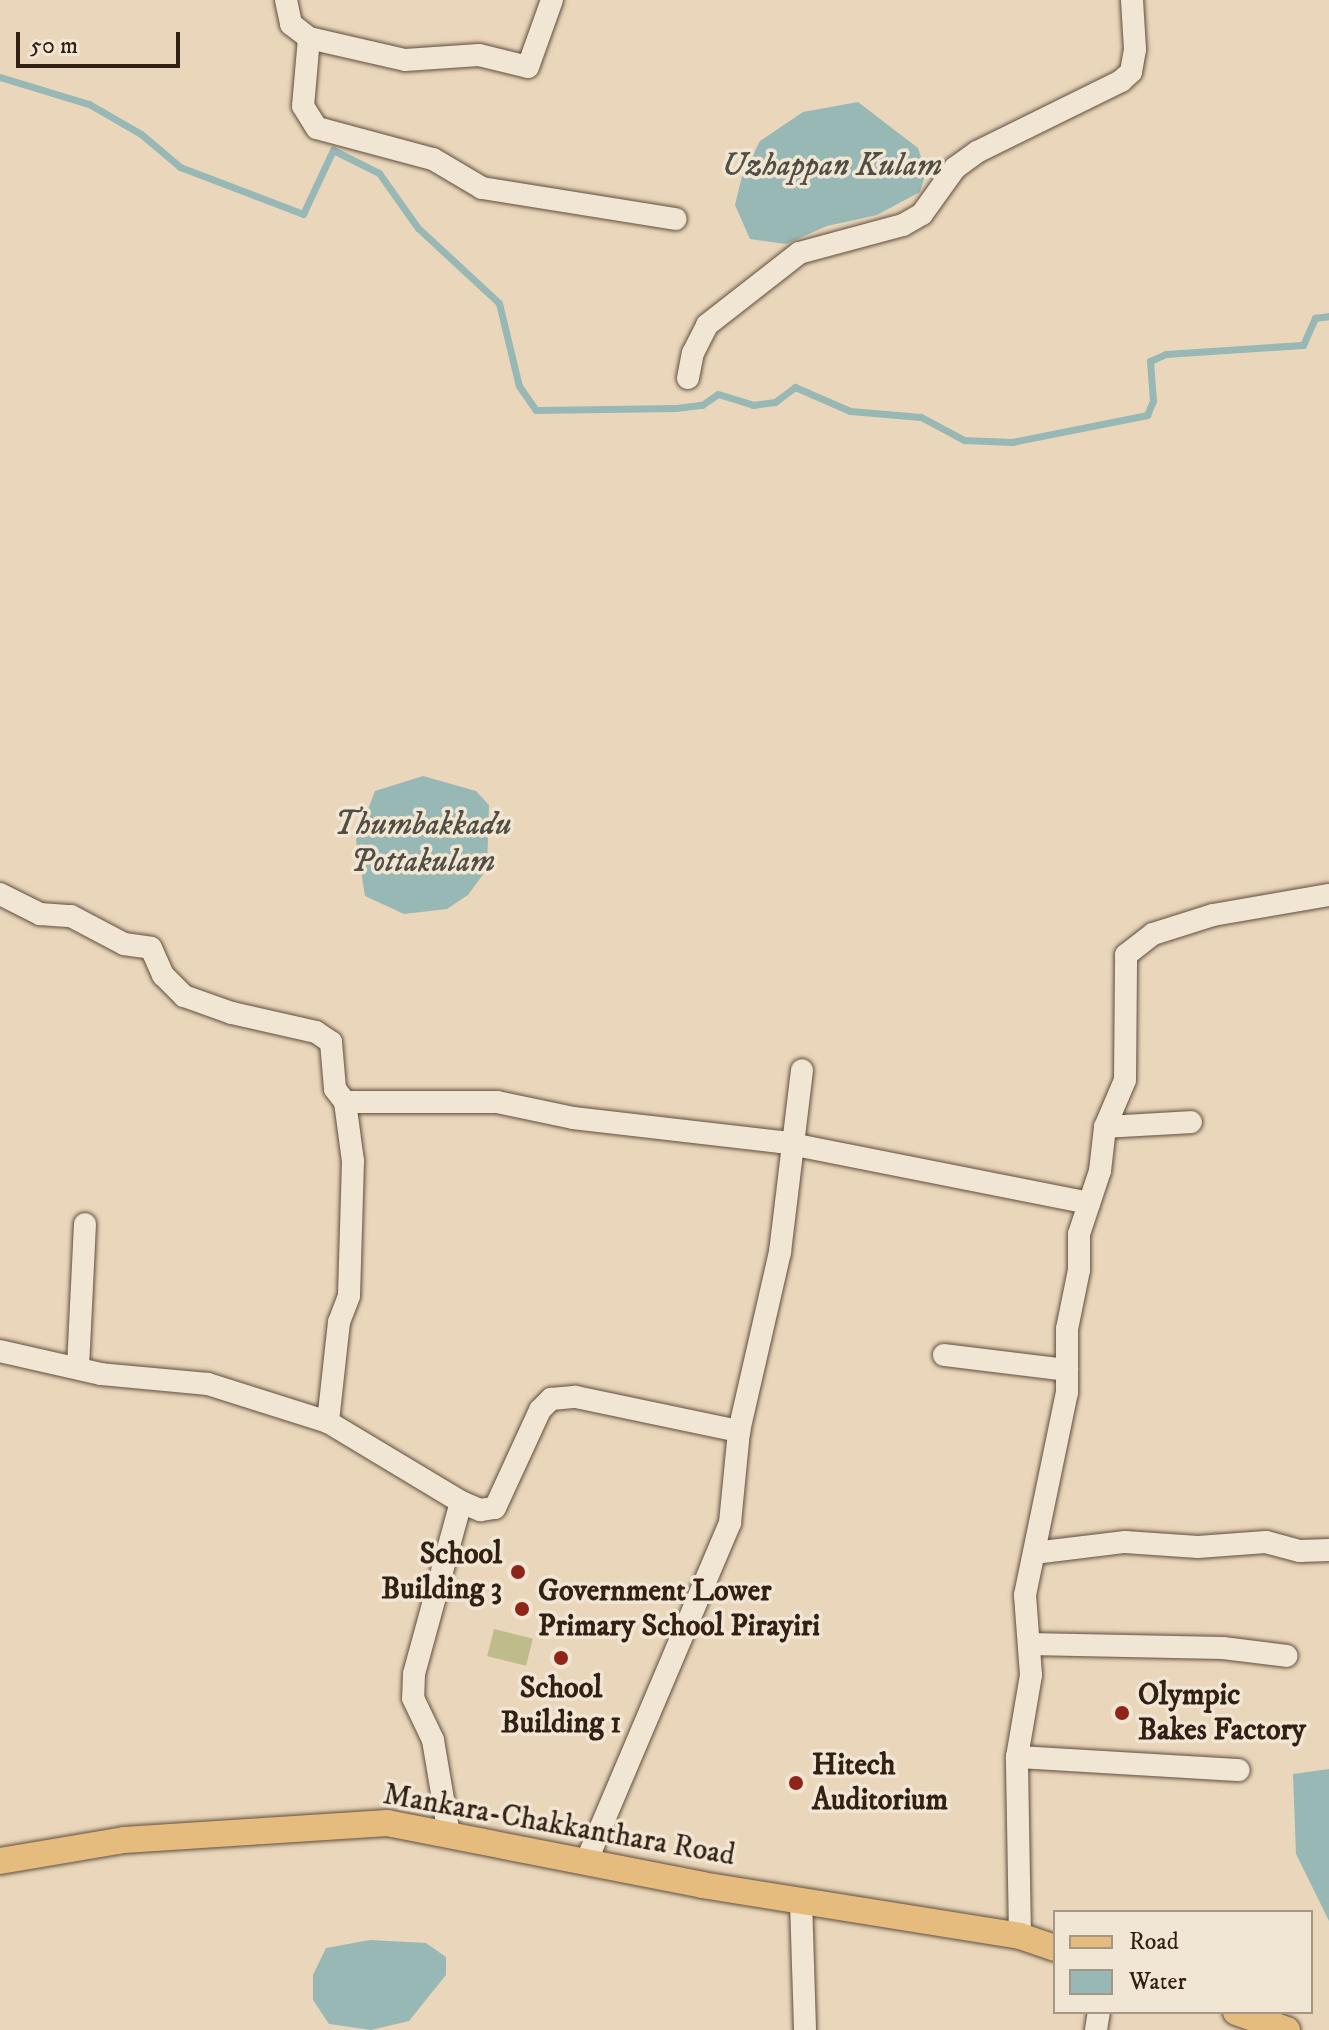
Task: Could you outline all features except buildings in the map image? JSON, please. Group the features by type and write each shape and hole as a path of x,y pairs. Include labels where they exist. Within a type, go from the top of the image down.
{"main road":[{"name":"Mankara-Chakkanthara Road","path":"0,1861 124,1840 387,1823 801,1901 1020,1936 1053,1947"},
{"path":"1242,2014 1287,2030"}],"street":[{"path":"286,0 291,24 309,38 405,60 479,55 528,67 552,0"},
{"path":"688,378 707,325 799,253 903,225 922,214 949,175 977,152 1121,81 1131,72 1135,49 1132,0"},
{"path":"309,38 303,106 317,128 433,159 482,188 676,219"},
{"path":"0,894 40,914 71,916 124,944 151,948 163,975 184,996 232,1013 316,1032 331,1042 335,1089 345,1102 353,1161 352,1256 328,1422"},
{"path":"1020,1936 1017,1757 1031,1675 1025,1595 1067,1393 1079,1234 1105,1127 1125,1080 1126,955 1153,934 1213,915 1329,895"},
{"path":"586,1862 730,1523 739,1431 780,1252 796,1145 802,1070"},
{"path":"345,1102 497,1102 573,1118 796,1145 1089,1203"},
{"path":"1105,1127 1191,1122"},
{"path":"78,1367 85,1224"},
{"path":"0,1351 171,1384 208,1384 328,1422 461,1502 480,1510 495,1508 540,1410 551,1399 576,1397 739,1431"},
{"path":"944,1355 1067,1370"},
{"path":"449,1835 433,1740 413,1698 414,1674 461,1502"},
{"path":"1034,1553 1125,1542 1198,1547 1266,1542 1300,1551 1329,1550"},
{"path":"1029,1644 1223,1648 1287,1656"},
{"path":"1017,1757 1239,1770"},
{"path":"801,1901 805,2030"}],"shaded area":[{"path":"494,1629 533,1639 526,1666 487,1656"}],"water":[{"name":"Uzhappan Kulam","path":"858,102 918,148 926,172 920,192 877,215 827,226 786,244 750,239 735,205 742,176 760,141 803,112"},
{"name":"Thumbakkadu Pottakulam","path":"423,776 476,791 489,805 487,869 468,895 447,909 404,914 365,896 356,840 375,791"},
{"path":"1329,1769 1329,1921 1296,1854 1293,1774"},
{"path":"370,1940 426,1943 446,1957 446,1975 409,2021 371,2030 329,2024 313,2000 313,1975 326,1948"}],"waterway":[{"path":"0,77 89,104 141,134 180,167 303,214 333,150 379,173 418,228 499,303 519,386 536,410 676,408 702,405 718,394 753,405 775,402 795,387 850,411 921,417 964,440 1012,442 1147,415 1153,401 1150,361 1166,354 1303,345 1315,318 1329,316"}],"place":[{"name":"School Building 3","path":"518,1572"},
{"name":"Government Lower Primary School Pirayiri","path":"522,1609"},
{"name":"School Building 1","path":"561,1658"},
{"name":"Olympic Bakes Factory","path":"1122,1713"},
{"name":"Hitech Auditorium","path":"796,1783"}]}
